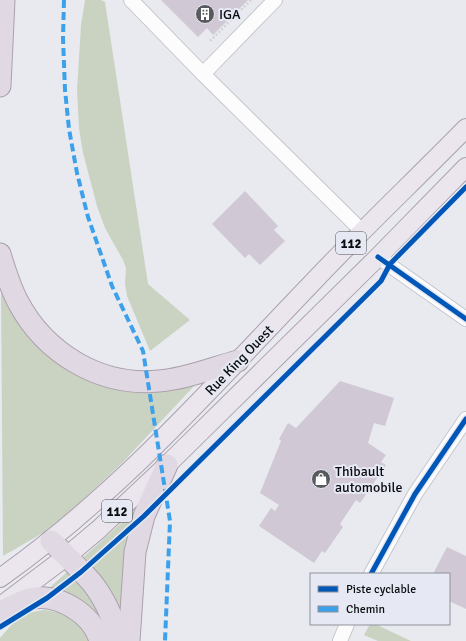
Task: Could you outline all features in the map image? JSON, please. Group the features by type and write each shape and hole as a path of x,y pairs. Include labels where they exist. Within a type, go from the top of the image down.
{"highway":[{"path":"0,86 4,0"},
{"path":"0,254 15,297 36,330 62,353 91,370 124,380 141,382 158,381 184,377 238,361"},
{"path":"129,641 135,552 144,516 167,465"},
{"path":"51,541 86,576 100,594 112,616 120,641"},
{"path":"7,605 39,598 47,598 64,603 80,613 92,624 99,636 100,641"}],"main road":[{"name":"Rue King Ouest","path":"0,578 51,541 139,463 313,282 466,128"},
{"name":"Rue King Ouest","path":"7,605 99,528 167,465 466,167"}],"street":[{"path":"131,0 363,232"},
{"path":"204,74 275,0"},
{"path":"378,256 466,319"},
{"path":"372,573 414,494 466,419"},
{"path":"340,641 347,625"}],"path":[{"path":"210,41 251,0"}],"green space":[{"path":"85,0 101,0 105,2 148,284 190,320 150,351 127,296 125,284 126,268 105,228 97,206 83,153 79,129 77,90 81,25"},
{"path":"1,290 59,363 195,382 195,385 123,462 55,526 3,556"},
{"path":"139,507 123,641 46,591"},
{"path":"44,610 59,613 71,620 81,629 90,641 0,641 0,638 21,614"},
{"path":"369,625 377,625 411,641 378,641 364,635"}],"building":[{"name":"IGA","path":"161,0 248,0 213,35 207,28 198,37"},
{"path":"245,191 278,226 274,230 285,241 260,265 249,254 245,258 212,224"},
{"name":"Thibault automobile","path":"340,381 394,398 385,426 374,423 368,443 386,455 381,462 386,465 360,503 356,500 340,524 343,527 325,553 322,551 314,563 259,526 271,508 275,511 279,505 260,493 281,441 279,439 288,423 296,428"},
{"path":"447,547 466,556 466,609 450,601 450,573 434,573"}],"marked path":[{"path":"64,0 63,38 65,90 69,129 77,173 88,217 112,286 143,351 170,521 165,641"}],"cycle path":[{"path":"0,627 47,598 81,572 144,516 381,281 390,264 466,187"},
{"path":"378,257 466,319"},
{"path":"372,573 415,494 466,419"}],"place":[{"name":"IGA","path":"205,14"},
{"name":"Thibault automobile","path":"321,479"}]}
